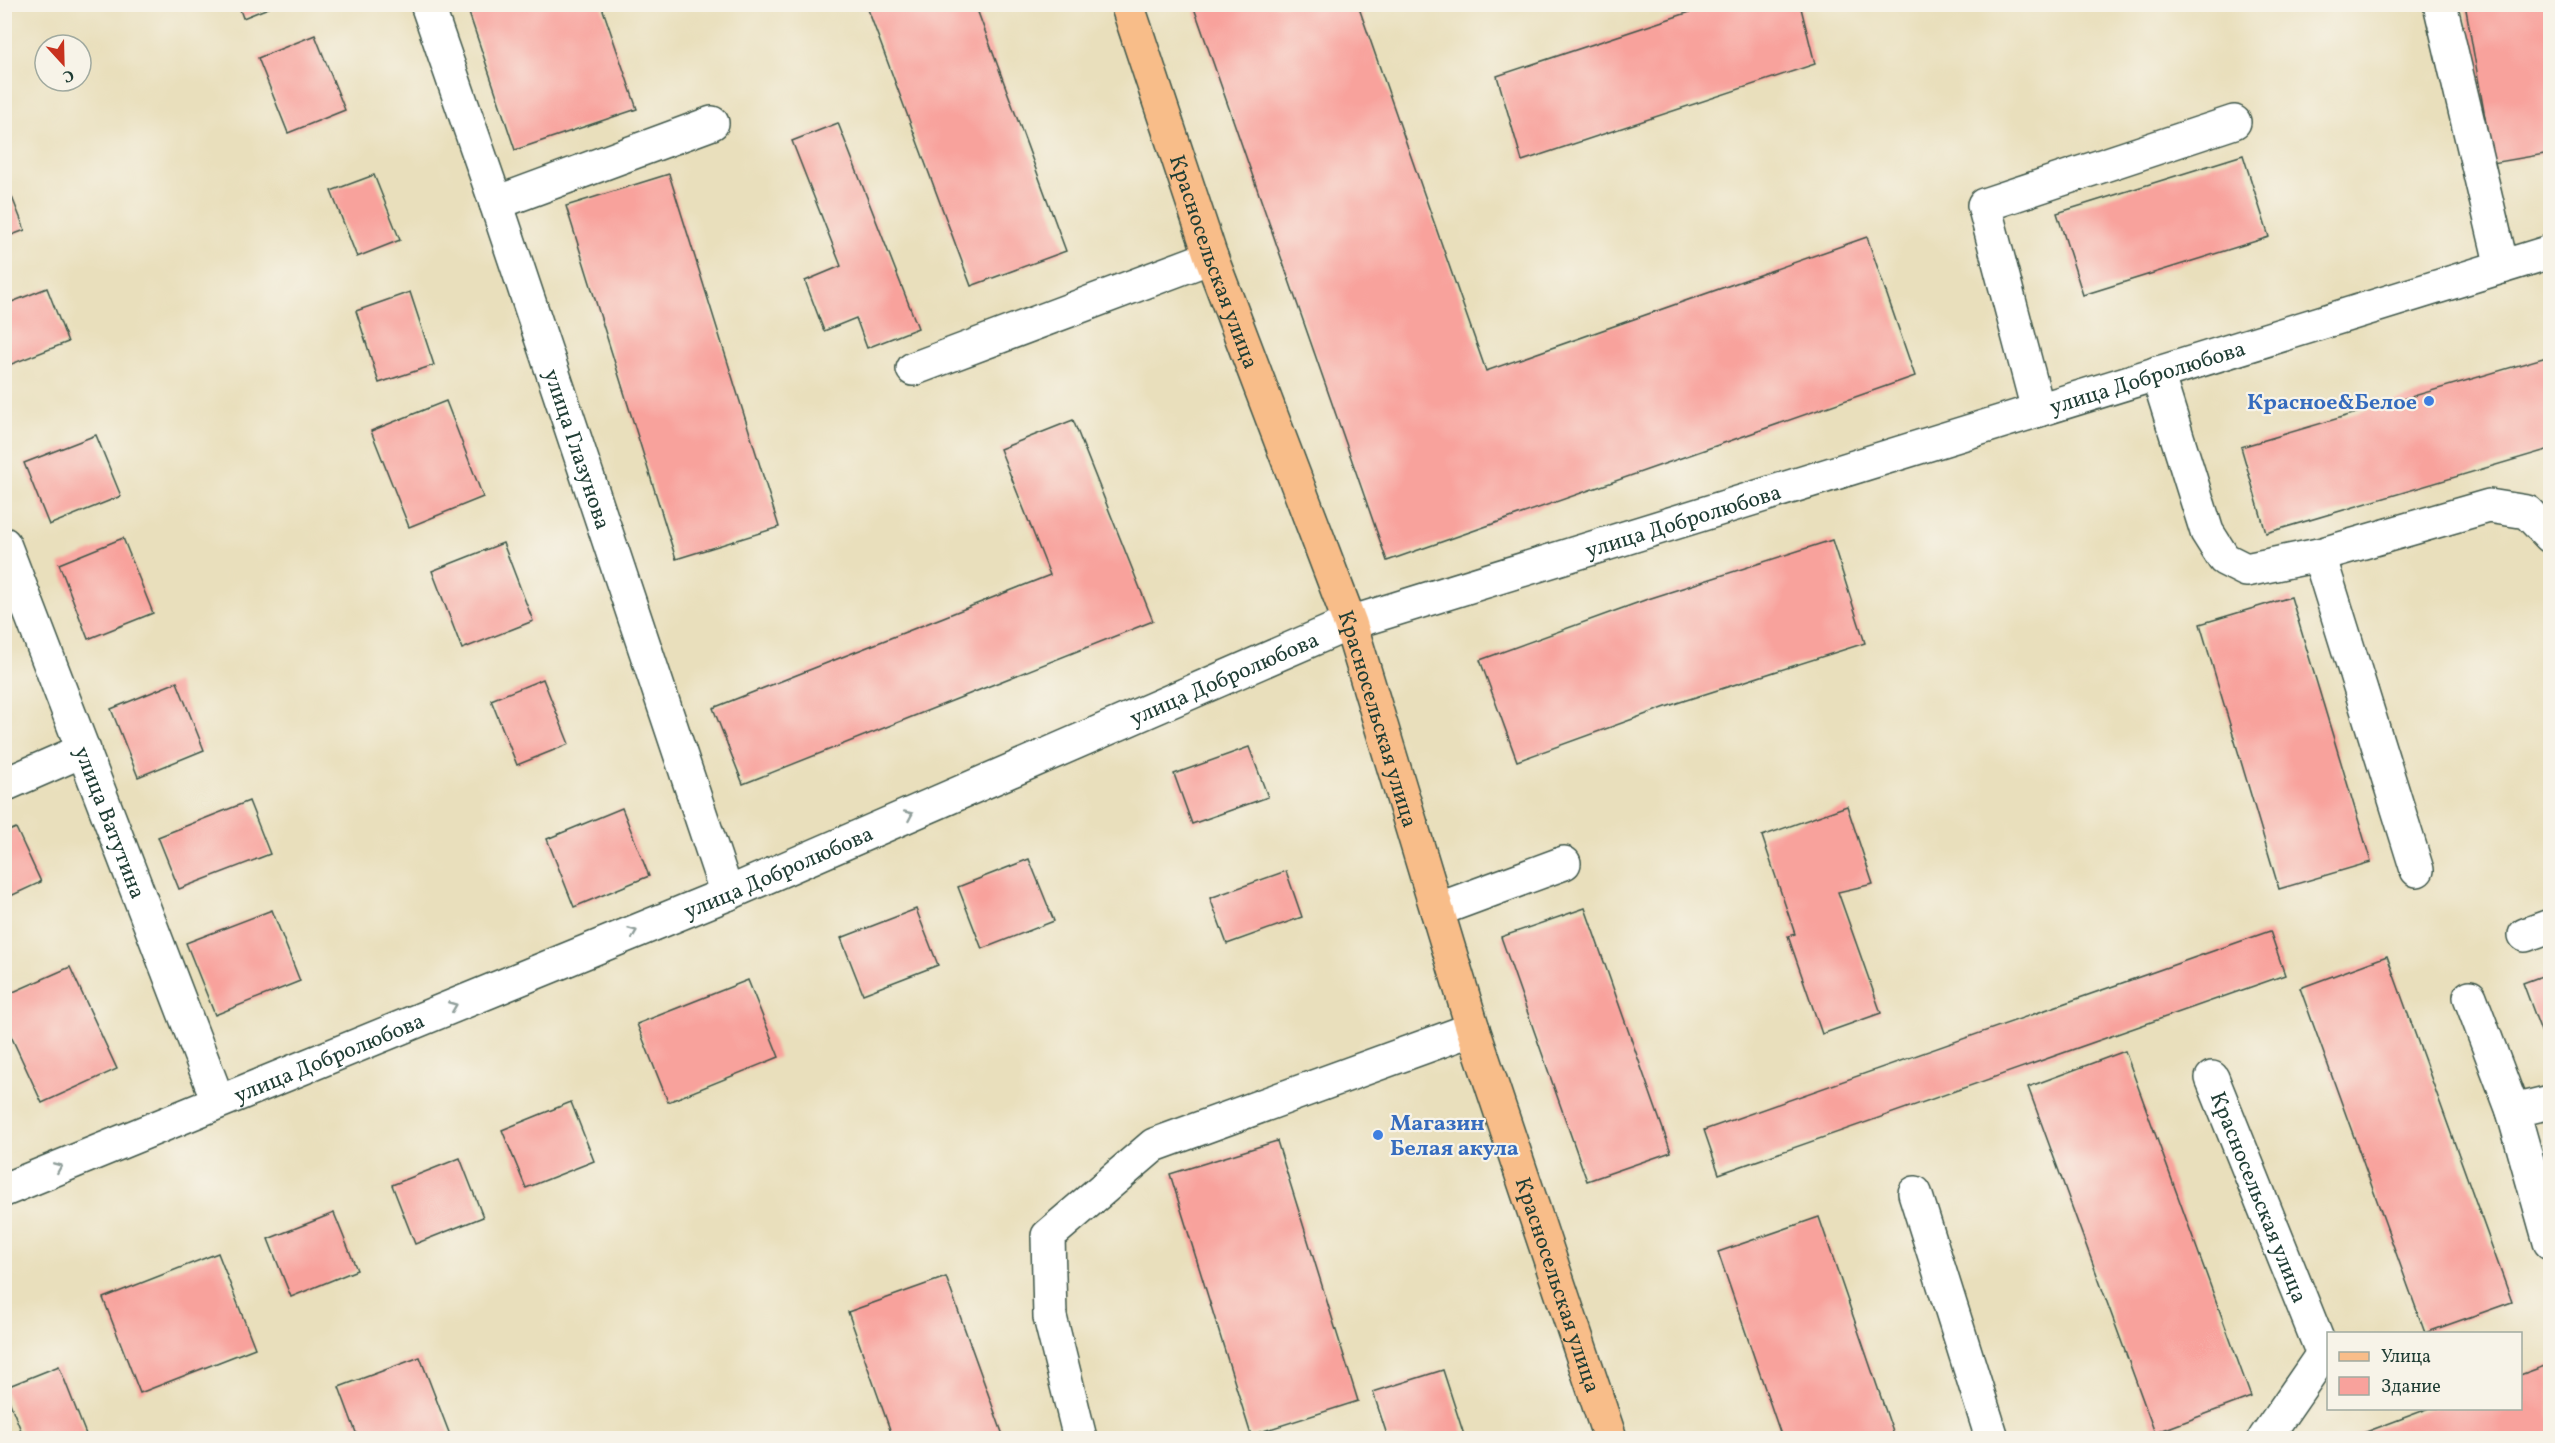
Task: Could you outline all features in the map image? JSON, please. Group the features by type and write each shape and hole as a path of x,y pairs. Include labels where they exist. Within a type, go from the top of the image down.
{"main road":[{"name":"Красносельская улица","path":"1127,4 1211,257 1350,623 1473,1029 1610,1438"}],"street":[{"name":"улица Глазунова","path":"427,4 496,203 727,894"},
{"path":"2440,4 2502,267"},
{"path":"2038,410 1984,205 2234,122"},
{"path":"496,203 712,123"},
{"name":"улица Добролюбова","path":"4,1190 727,894 1350,623 2549,254"},
{"path":"913,369 1211,257"},
{"path":"2157,374 2207,532 2224,559 2246,570 2319,555 2490,506 2527,512 2550,536"},
{"name":"улица Ватутина","path":"4,544 218,1101"},
{"path":"2319,555 2417,870"},
{"path":"4,784 84,750"},
{"path":"1437,910 1564,863"},
{"path":"2470,997 2513,1111 2550,1242"},
{"path":"1080,1438 1050,1317 1048,1236 1154,1145 1473,1029"},
{"name":"Красносельская улица","path":"2212,1078 2323,1354 2265,1438"},
{"path":"2513,1111 2550,1102"},
{"path":"1915,1193 1992,1438"}],"building":[{"path":"238,4 276,4 276,5 243,18"},
{"path":"466,4 601,4 637,109 515,150"},
{"path":"866,4 975,4 1066,251 971,286"},
{"path":"1714,4 1800,4 1815,64 1522,161 1497,76"},
{"path":"2465,4 2550,4 2550,153 2493,163"},
{"path":"1193,5 1358,5 1486,371 1867,237 1915,376 1387,561"},
{"path":"315,35 345,110 288,133 258,58"},
{"path":"838,123 918,328 867,348 856,318 824,331 805,281 841,266 792,141"},
{"path":"2243,155 2269,237 2083,295 2057,213"},
{"path":"669,174 779,527 676,559 566,206"},
{"path":"374,175 400,240 357,257 331,191"},
{"path":"10,192 25,230 4,238 4,194"},
{"path":"47,288 68,342 4,367 4,305"},
{"path":"410,292 434,365 379,383 356,311"},
{"path":"2550,356 2550,449 2266,533 2241,447"},
{"path":"446,401 483,497 409,527 371,431"},
{"path":"1073,420 1153,621 743,784 713,708 1050,575 1000,449"},
{"path":"96,435 121,496 49,525 24,463"},
{"path":"123,538 153,613 88,639 59,564"},
{"path":"1832,540 1865,643 1677,703 1517,761 1480,660 1645,600"},
{"path":"503,543 533,621 462,649 432,571"},
{"path":"2291,597 2371,862 2279,889 2200,624"},
{"path":"543,679 569,744 517,765 491,700"},
{"path":"177,682 204,750 138,777 111,709"},
{"path":"1249,747 1268,797 1192,824 1174,774"},
{"path":"249,801 270,854 179,889 158,837"},
{"path":"1847,806 1873,884 1838,892 1881,1013 1822,1034 1788,936 1795,934 1762,836"},
{"path":"622,808 649,876 574,907 547,839"},
{"path":"16,828 41,882 4,899 4,833"},
{"path":"1029,859 1054,921 982,949 958,887"},
{"path":"1286,871 1302,917 1227,944 1210,898"},
{"path":"1585,908 1671,1152 1587,1181 1501,937"},
{"path":"916,909 938,965 863,994 841,938"},
{"path":"272,910 300,981 215,1015 186,943"},
{"path":"2270,931 2285,975 1719,1174 1704,1130"},
{"path":"2387,956 2512,1302 2425,1332 2300,988"},
{"path":"70,967 117,1069 42,1103 4,1021 4,996"},
{"path":"2550,973 2550,1055 2523,983"},
{"path":"748,980 779,1057 668,1102 637,1024"},
{"path":"2125,1051 2251,1397 2155,1433 2028,1087"},
{"path":"571,1102 594,1161 526,1188 502,1130"},
{"path":"1277,1141 1358,1401 1251,1435 1170,1174"},
{"path":"460,1158 483,1217 415,1244 392,1185"},
{"path":"334,1213 357,1270 291,1297 268,1239"},
{"path":"1819,1217 1895,1438 1782,1438 1718,1252"},
{"path":"218,1253 255,1348 140,1393 103,1298"},
{"path":"946,1277 1004,1438 893,1438 848,1312"},
{"path":"420,1357 450,1435 442,1438 358,1438 339,1387"},
{"path":"2550,1364 2550,1438 2350,1438 2425,1410 2522,1410 2522,1374"},
{"path":"59,1366 87,1437 24,1438 4,1388"},
{"path":"1443,1370 1465,1438 1388,1438 1373,1392"}],"place":[{"name":"Красное&Белое","path":"2429,401"},
{"name":"Магазин Белая акула","path":"1378,1135"}]}
